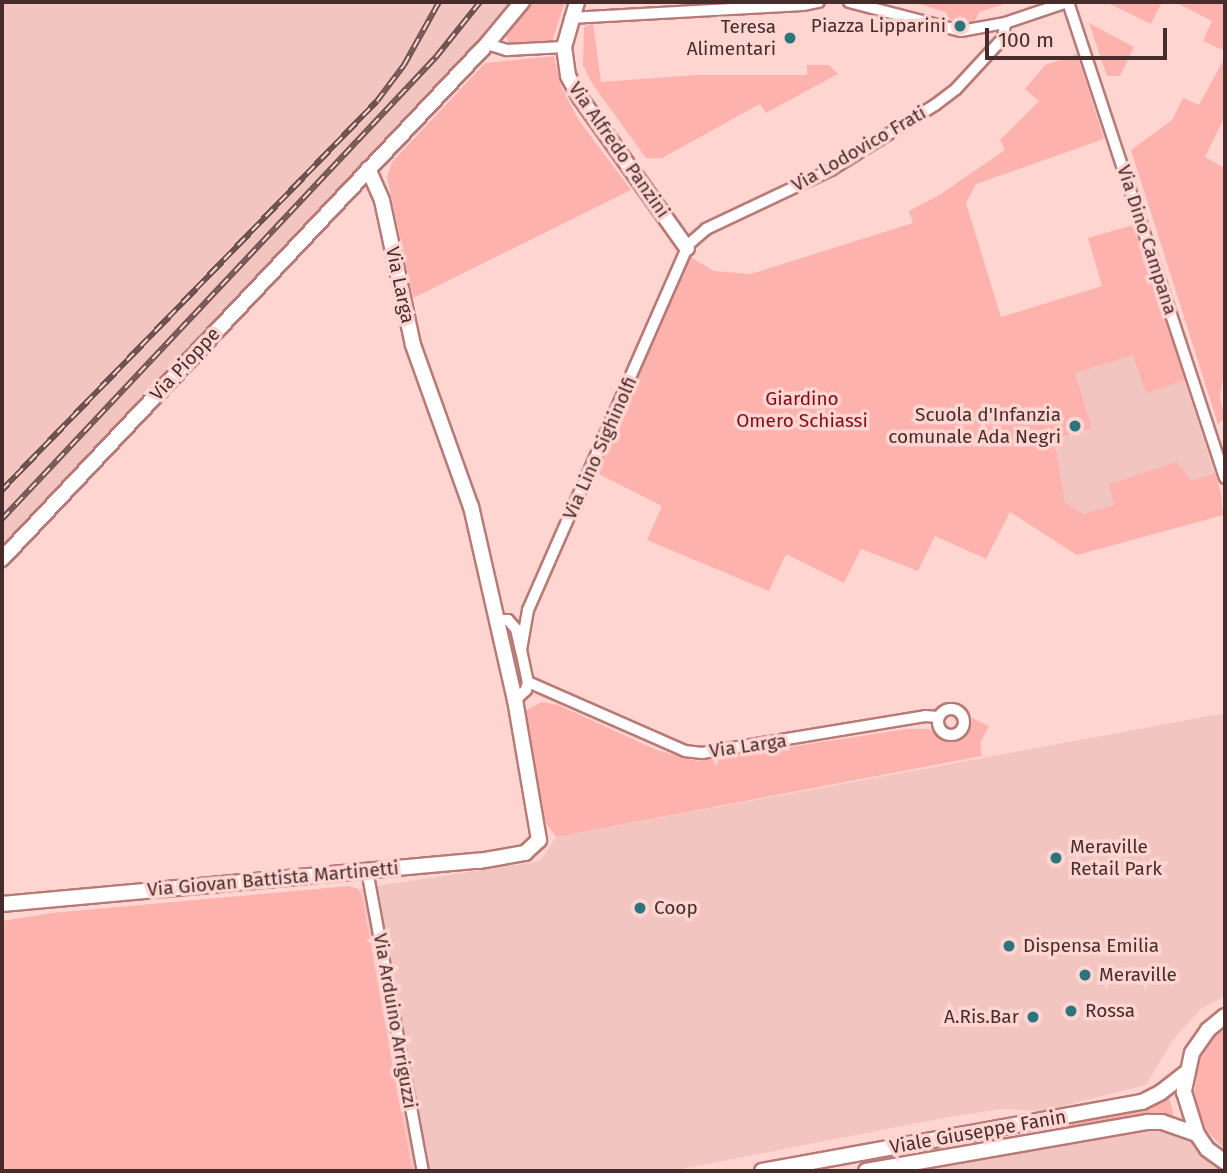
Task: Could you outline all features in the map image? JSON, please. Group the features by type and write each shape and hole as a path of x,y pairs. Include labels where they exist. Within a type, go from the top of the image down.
{"street":[{"path":"368,169 487,44 522,2"},
{"name":"Via Alfredo Panzini","path":"577,2 570,18 564,47 568,76 581,99 687,248"},
{"path":"570,18 819,2"},
{"path":"849,2 952,30 974,30 1005,23 1068,2"},
{"name":"Via Dino Campana","path":"1068,2 1225,478"},
{"name":"Via Lodovico Frati","path":"687,248 706,229 831,170 935,106 956,89 1003,38 1005,23"},
{"path":"487,44 507,50 564,47"},
{"name":"Via Pioppe","path":"2,559 368,169"},
{"name":"Via Larga","path":"368,169 382,200 413,345 471,507 515,700 539,841"},
{"name":"Via Lino Sighinolfi","path":"521,650 528,610 627,390 687,248"},
{"path":"498,620 508,620 516,629 528,682 526,690 515,700"},
{"name":"Via Larga","path":"528,682 685,751 702,753 925,716 938,718"},
{"name":"Via Giovan Battista Martinetti","path":"2,904 516,855 531,850 539,841"},
{"name":"Via Arduino Arriguzzi","path":"367,870 423,1171"},
{"path":"1225,1016 1198,1043 1186,1073 1185,1102 1196,1134 1207,1149 1225,1162"},
{"name":"Viale Giuseppe Fanin","path":"762,1171 1142,1102 1160,1093 1186,1073"},
{"name":"Viale Giuseppe Fanin","path":"866,1171 1148,1122 1162,1122 1196,1134"}],"shaded area":[{"path":"2,2 511,2 479,40 2,549"},
{"name":"Scuola d'Infanzia comunale Ada Negri","path":"1166,323 1221,494 1223,515 1077,555 1010,512 1024,340"},
{"path":"1225,713 1225,996 1201,1009 1173,1040 1146,1085 1043,1111 1002,1109 938,1119 672,1171 412,1171 358,889 540,861 556,837"},
{"path":"1130,1124 1179,1127 1225,1162 1225,1171 872,1171"}],"green space":[{"path":"532,2 565,2 552,41 510,45 506,37"},
{"path":"913,2 1010,2 979,12 973,25 953,23 945,12"},
{"path":"1162,2 1151,24 1110,4"},
{"path":"1175,2 1225,2 1225,51 1203,41 1212,21"},
{"path":"593,23 601,82 696,75 807,75 807,65 829,65 838,74 766,113 760,104 662,158 646,158 593,85 583,65 584,27"},
{"path":"1089,23 1134,47 1120,76 1107,76"},
{"name":"Giardino Omero Schiassi","path":"1077,54 1104,139 976,184 966,203 1001,317 1102,286 1088,238 1133,225 1185,380 1146,393 1133,355 1075,373 1092,428 1054,439 1065,503 1084,514 1114,505 1109,484 1177,462 1192,481 1215,473 1223,515 1077,555 1010,512 986,559 935,536 918,571 861,549 844,583 786,554 769,591 647,540 662,506 587,468 689,256 714,271 751,274 913,223 909,211 941,194 1005,150 1000,140 1039,101 1025,89 1045,65"},
{"path":"554,56 561,86 578,119 631,190 413,298 387,177 392,162 485,63"},
{"path":"1225,57 1225,116 1205,157 1225,168 1225,368 1220,397 1225,419 1218,424 1131,150 1172,120 1183,98 1199,105"},
{"path":"541,702 558,705 657,750 697,761 907,729 930,729 947,742 955,741 969,732 972,718 989,726 980,743 982,756 556,837 546,823 525,711"},
{"path":"349,886 358,889 362,898 412,1171 2,1171 2,921 52,913"},
{"path":"1225,1030 1225,1149 1206,1130 1194,1100 1197,1064 1216,1035"},
{"path":"1169,1096 1174,1117 1146,1113 1057,1129 1057,1125 1153,1105"}],"railway":[{"path":"2,490 377,101 404,65 439,2"},
{"path":"2,519 436,57 480,2"}],"place":[{"name":"Piazza Lipparini","path":"960,26"},
{"name":"Teresa Alimentari","path":"790,38"},
{"name":"Scuola d'Infanzia comunale Ada Negri","path":"1075,426"},
{"name":"Meraville Retail Park","path":"1056,858"},
{"name":"Coop","path":"640,908"},
{"name":"Dispensa Emilia","path":"1009,946"},
{"name":"Meraville","path":"1085,975"},
{"name":"Rossa","path":"1071,1011"},
{"name":"A.Ris.Bar","path":"1033,1017"}]}
